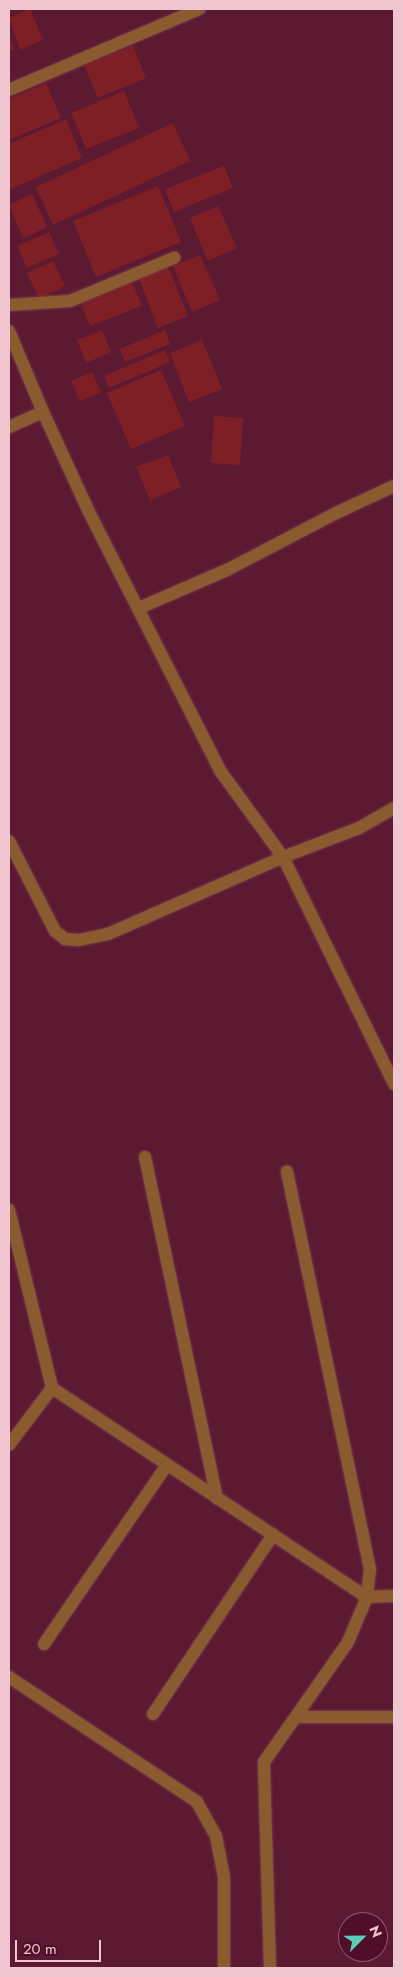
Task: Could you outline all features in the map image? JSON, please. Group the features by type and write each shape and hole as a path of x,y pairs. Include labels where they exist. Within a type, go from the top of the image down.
{"street":[{"path":"9,90 198,9"},
{"path":"9,305 70,301 174,258"},
{"path":"9,330 42,412 90,514 220,772 283,857 394,1084"},
{"path":"9,427 42,412"},
{"path":"139,608 228,570 394,486"},
{"path":"9,842 55,931 65,939 79,940 108,934 283,857 359,828 394,808"},
{"path":"145,1157 218,1498"},
{"path":"270,1968 264,1762 348,1642 367,1597 370,1569 287,1172"},
{"path":"9,1210 52,1388 367,1597 394,1596"},
{"path":"9,1445 52,1388"},
{"path":"44,1644 168,1465"},
{"path":"153,1714 274,1535"},
{"path":"9,1677 197,1802 216,1836 224,1877 224,1968"},
{"path":"296,1717 394,1717"}],"building":[{"path":"30,9 43,40 20,50 9,18"},
{"path":"9,36 14,49 9,51"},
{"path":"133,46 146,78 98,98 84,65"},
{"path":"46,83 61,118 9,140 9,99"},
{"path":"124,91 139,128 86,149 71,113"},
{"path":"66,119 82,158 9,190 9,144"},
{"path":"173,123 190,161 53,225 36,187"},
{"path":"224,166 233,188 174,212 165,189"},
{"path":"158,186 181,242 96,277 73,221"},
{"path":"32,194 47,227 23,238 9,205"},
{"path":"218,206 237,248 208,261 190,218"},
{"path":"49,232 59,254 27,268 17,246"},
{"path":"200,255 220,300 192,312 173,266"},
{"path":"53,261 65,286 39,299 27,273"},
{"path":"167,264 188,316 158,328 138,276"},
{"path":"132,282 142,306 90,326 80,302"},
{"path":"102,330 111,352 86,363 77,340"},
{"path":"165,330 170,344 125,362 120,349"},
{"path":"202,340 222,389 189,402 170,353"},
{"path":"165,350 170,362 109,388 104,376"},
{"path":"161,370 185,426 131,449 107,393"},
{"path":"92,372 101,392 80,401 71,381"},
{"path":"214,416 243,418 240,465 211,463"},
{"path":"168,455 181,487 150,500 136,467"}]}
